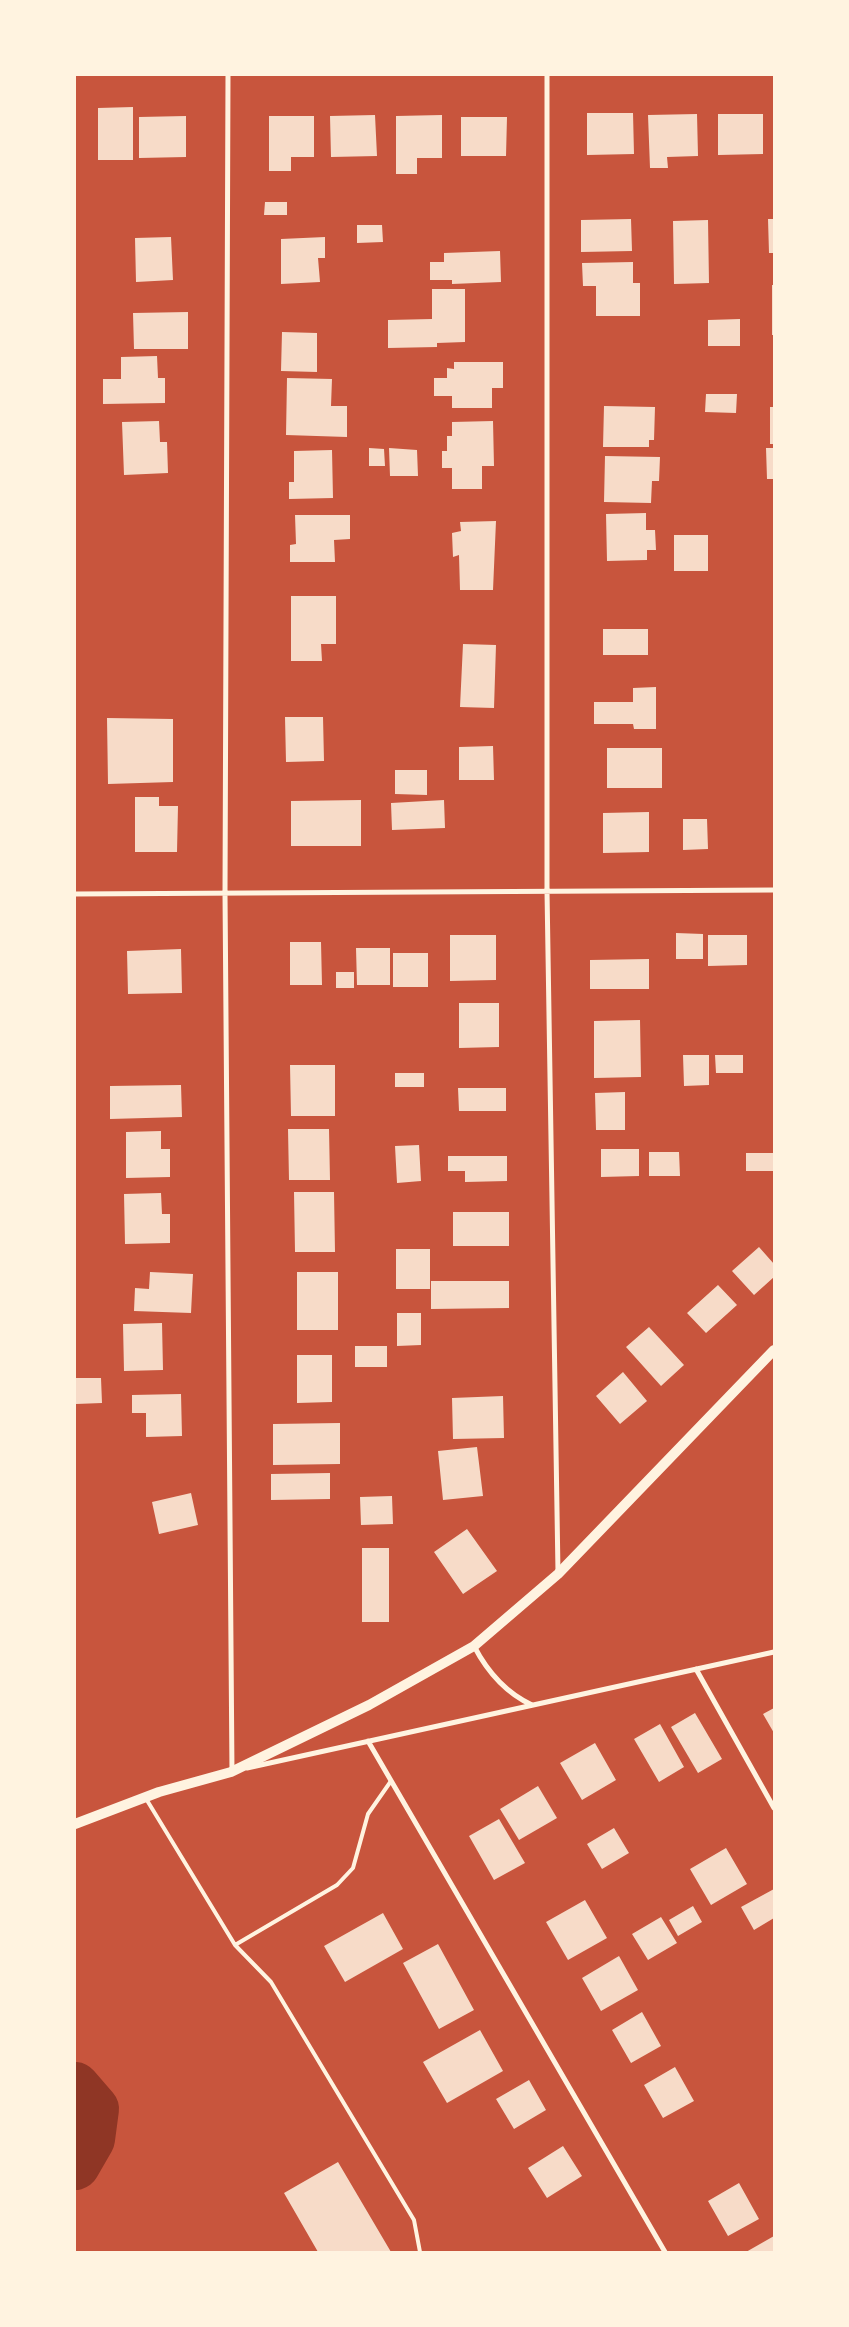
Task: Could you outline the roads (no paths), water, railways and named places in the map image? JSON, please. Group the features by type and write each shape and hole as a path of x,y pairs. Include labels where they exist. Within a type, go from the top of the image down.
{"main road":[{"path":"75,1824 145,1797 231,1772 369,1705 474,1646 558,1574 774,1350"}],"street":[{"path":"228,75 225,893 231,1772 774,1652"},
{"path":"547,75 547,891 558,1574"},
{"path":"75,894 774,890"},
{"path":"474,1646 491,1673 506,1688 532,1705"},
{"path":"696,1669 774,1808"},
{"path":"368,1742 665,2252"}],"lane":[{"path":"235,1945 337,1885 353,1868 368,1814 391,1781"},
{"path":"145,1797 235,1945 271,1982 276,1990 414,2220 420,2252"}],"waterway":[{"path":"75,2087 94,2109 90,2139 75,2165"}]}
